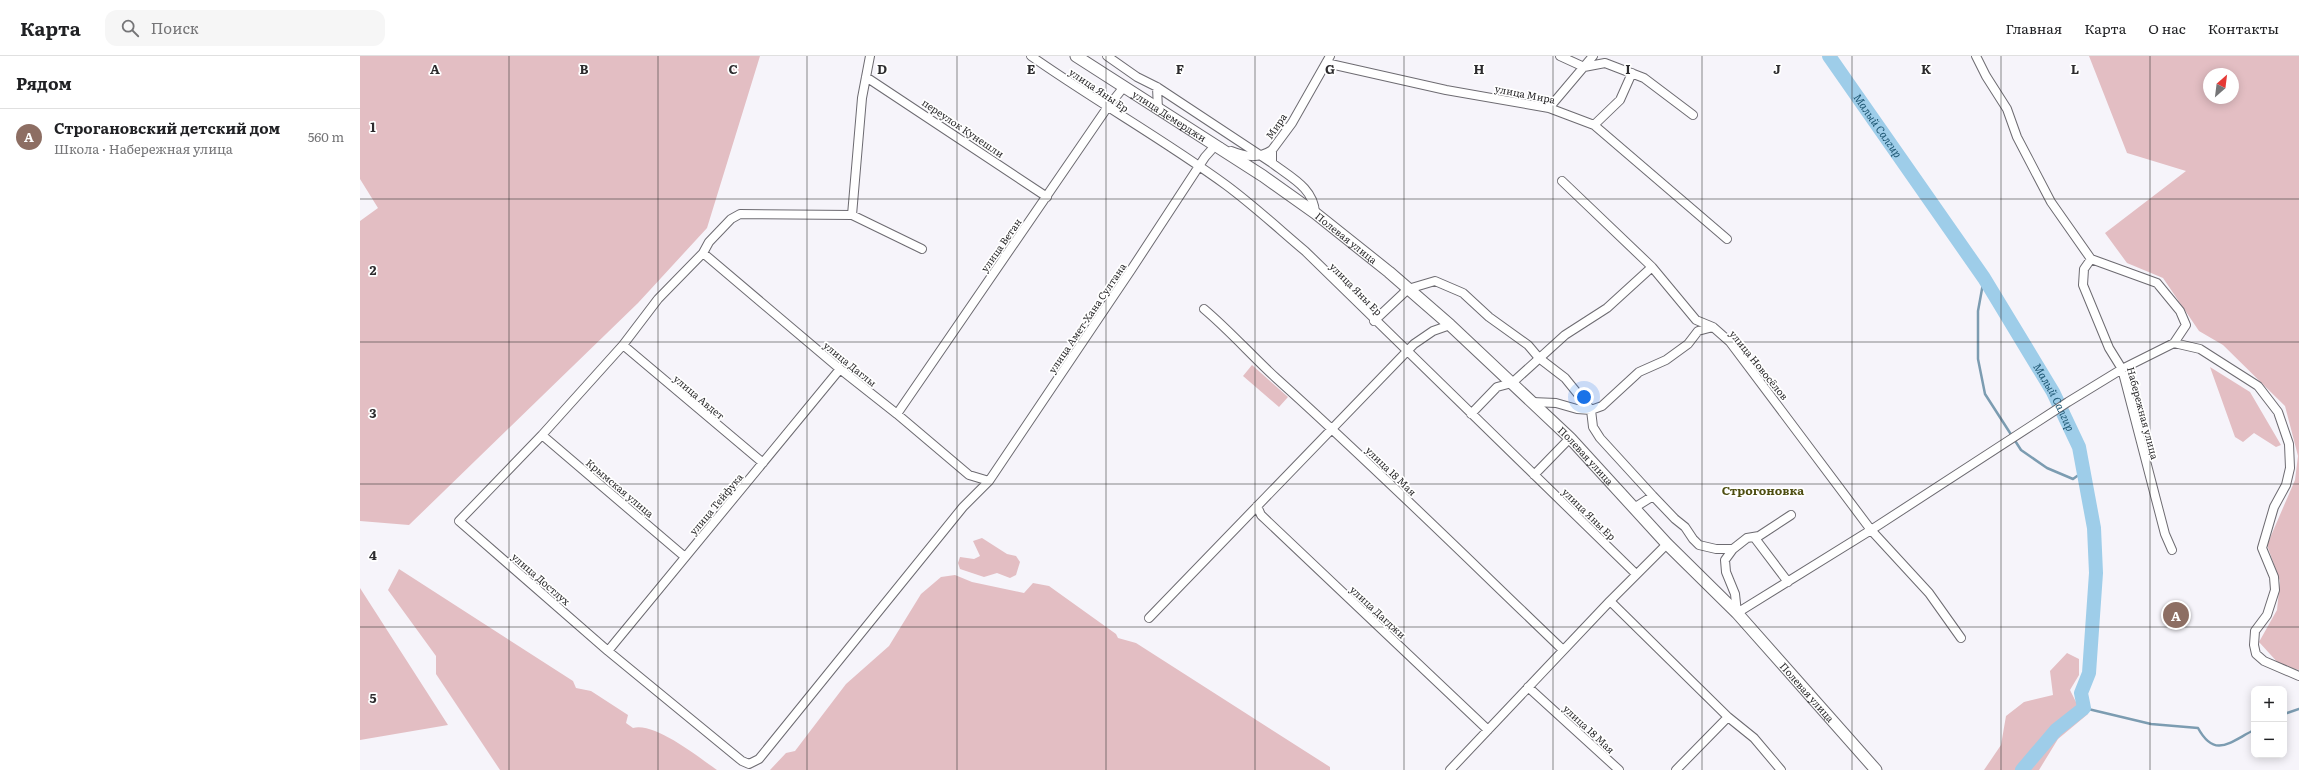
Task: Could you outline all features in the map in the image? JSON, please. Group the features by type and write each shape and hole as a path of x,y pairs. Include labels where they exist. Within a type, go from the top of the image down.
{"main road":[{"name":"улица Демерджи","path":"1076,56 1123,88 1263,176"},
{"name":"Полевая улица","path":"1263,176 1315,213 1408,289 1512,383 1570,438 1667,544 1738,613 1876,770"}],"street":[{"path":"852,215 862,98 870,56"},
{"name":"улица Яны Ер","path":"1031,56 1107,108 1199,166 1237,194 1305,251 1374,321 1636,574"},
{"path":"1107,56 1137,78 1157,87 1272,163 1309,192 1315,202 1315,213"},
{"path":"1560,56 1584,67 1606,63 1644,78 1693,115"},
{"path":"1549,108 1593,56"},
{"path":"1791,515 1759,536 1747,538 1733,549 1726,560 1726,572 1734,594 1738,613 1871,530 2056,409 2122,369 2174,343 2186,326 2180,311 2157,283 2091,259 2051,202 2017,137 2007,109 1986,76 1976,56"},
{"name":"улица Мира","path":"1329,58 1446,90 1549,108 1594,125 1727,239"},
{"name":"Мира","path":"1272,163 1272,150 1292,123 1329,58"},
{"path":"1594,125 1620,100 1632,73"},
{"name":"переулок Кунешли","path":"866,77 1047,197"},
{"path":"1157,87 1158,110"},
{"name":"улица Ветан","path":"897,414 1107,108 1123,88"},
{"path":"1216,147 1252,157 1261,156 1272,150"},
{"name":"улица Амет-Хана Султана","path":"608,651 742,761 753,764 764,753 963,507 989,481 1209,150 1216,147"},
{"name":"улица Новосёлов","path":"1562,181 1652,267 1696,320 1713,327 1730,342 1871,530 1929,593 1961,638"},
{"path":"542,435 622,346 658,299 703,253 709,242 731,219 740,214 852,215 922,249"},
{"name":"улица Даглы","path":"703,253 840,370 897,414 969,475 989,481"},
{"name":"Набережная улица","path":"2091,259 2084,269 2083,285 2109,348 2122,369 2165,534 2172,550"},
{"path":"1470,414 1497,387 1512,383 1565,334 1607,308 1652,267"},
{"path":"1374,321 1408,289 1435,281 1463,293 1489,317 1528,345 1539,358 1565,378 1592,410 1593,427 1600,438 1675,519 1685,526 1693,539 1699,545 1716,549 1733,549"},
{"name":"улица 18 Мая","path":"1204,309 1224,326 1251,356 1331,428 1563,650"},
{"path":"1696,320 1698,331"},
{"path":"1149,618 1331,428 1422,337 1450,326"},
{"path":"1532,402 1556,403 1577,409 1592,410 1602,406 1639,372 1666,360 1688,344 1698,331 1713,327"},
{"path":"2174,343 2200,349 2258,386 2278,412 2289,444 2290,468 2286,485 2274,507 2262,548 2274,577 2275,590 2267,615 2254,631 2254,645 2256,654 2264,661 2299,676"},
{"name":"улица Авдет","path":"622,346 763,463"},
{"name":"улица Тейфука","path":"608,651 840,370"},
{"name":"улица Достлух","path":"542,435 459,521 608,651"},
{"name":"Крымская улица","path":"542,435 685,557"},
{"path":"1534,475 1570,438"},
{"path":"1634,508 1653,496"},
{"name":"улица Дагджи","path":"1257,506 1261,515 1488,730"},
{"path":"1754,537 1788,582"},
{"path":"1450,770 1610,601 1667,544"},
{"path":"1610,601 1728,717 1754,738 1781,770"},
{"name":"улица 18 Мая","path":"1528,687 1619,770"},
{"path":"1676,770 1728,717"}],"shaded area":[{"path":"360,56 760,56 707,228 638,303 409,525 360,521 360,221 378,208 360,179"},
{"path":"2089,56 2299,56 2299,670 2280,665 2259,642 2277,610 2280,581 2267,545 2295,480 2298,456 2285,406 2223,345 2199,331 2163,278 2127,263 2105,233 2186,171 2127,153"},
{"path":"1252,365 1288,397 1279,407 1243,376"},
{"path":"2210,367 2250,392 2281,445 2276,447 2254,433 2243,442 2235,437"},
{"path":"982,538 1007,554 1016,556 1020,562 1016,575 1010,578 997,573 984,577 960,569 958,563 960,557 974,559 980,556 973,541"},
{"path":"399,569 573,681 576,688 591,691 628,715 626,723 633,728 653,730 664,735 688,749 717,770 500,770 436,674 436,656 388,590"},
{"path":"955,575 972,582 1024,593 1033,583 1049,586 1116,634 1118,638 1136,643 1330,767 1330,770 770,770 786,753 795,751 846,684 889,646 921,594 941,577"},
{"path":"360,588 448,725 360,740"},
{"path":"2067,653 2079,659 2079,675 2070,690 2076,702 2088,714 2058,739 2039,770 1984,770 2001,745 2006,716 2024,702 2053,695 2050,671"}],"waterway":[{"name":"Малый Салгир","path":"1829,56 1984,278 2053,392 2079,447 2094,528 2096,573 2089,673 2081,693 2084,708 2056,730 2022,770"},
{"path":"1984,278 1978,311 1978,359 1985,394 2021,450 2047,468 2073,479 2084,471"},
{"path":"2084,708 2151,724 2198,728 2204,737 2211,743 2217,745 2230,743 2251,732"},
{"path":"2287,713 2299,709"}],"place":[{"name":"Строгановский детский дом","path":"2176,615"}],"district":[{"name":"Строгоновка","path":"1763,491"}]}
